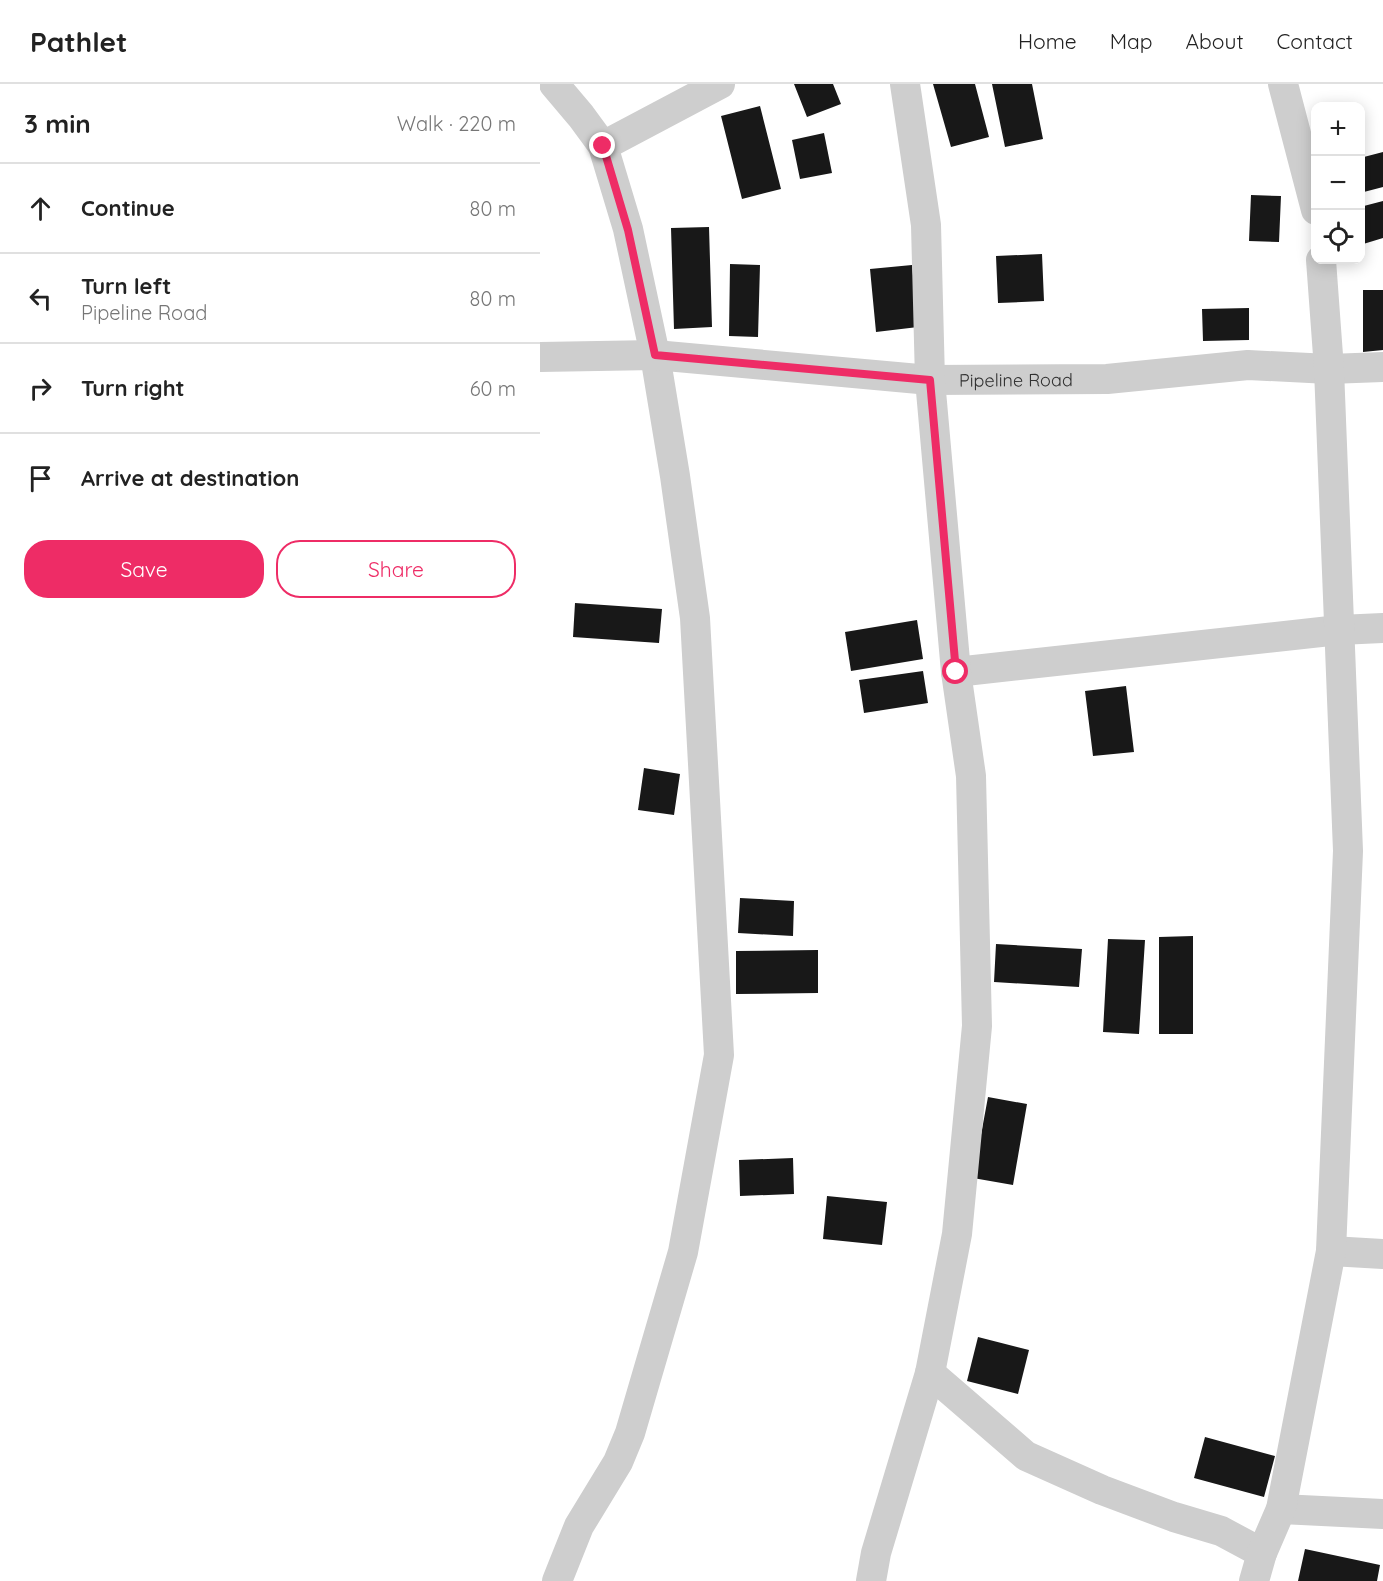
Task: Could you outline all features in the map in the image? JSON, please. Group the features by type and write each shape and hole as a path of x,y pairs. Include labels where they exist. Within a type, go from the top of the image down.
{"street":[{"path":"554,84 603,146 628,230 655,355 695,618 719,1055 683,1251 630,1432 618,1462 579,1526 557,1581"},
{"path":"603,146 720,84"},
{"path":"871,1581 876,1553 930,1372 957,1234 977,1026 971,776 956,672 930,380 926,225 905,84"},
{"path":"1283,84 1311,191"},
{"path":"930,1372 1026,1456 1102,1490 1174,1517 1221,1531 1258,1567 1281,1509 1331,1251 1348,851 1329,369 1321,264"},
{"name":"Pipeline Road","path":"540,357 655,355 930,380 1107,380 1248,365 1329,369 1383,367"},
{"path":"956,672 1339,630 1383,628"},
{"path":"1331,1251 1383,1254"},
{"path":"1281,1509 1383,1514"}],"building":[{"path":"794,84 833,84 841,104 807,117"},
{"path":"933,84 975,84 989,137 951,147"},
{"path":"992,84 1032,84 1043,139 1005,147"},
{"path":"760,106 781,189 742,199 721,116"},
{"path":"824,133 832,173 800,179 792,140"},
{"path":"1383,152 1383,187 1365,192 1365,157"},
{"path":"1251,195 1281,196 1279,242 1249,241"},
{"path":"1383,201 1383,238 1365,243 1365,210 1365,206"},
{"path":"709,227 712,327 674,329 671,228"},
{"path":"1042,254 1044,301 998,303 996,256"},
{"path":"730,264 760,265 758,337 729,336"},
{"path":"912,265 918,327 876,332 870,269"},
{"path":"1363,290 1383,290 1383,350 1363,352"},
{"path":"1249,308 1249,340 1203,341 1202,309"},
{"path":"575,603 662,609 659,643 573,637"},
{"path":"917,620 923,659 851,671 845,632"},
{"path":"923,671 928,703 864,713 859,680"},
{"path":"1126,686 1134,752 1093,756 1085,691"},
{"path":"644,768 680,774 674,815 638,810"},
{"path":"740,898 794,901 793,936 738,933"},
{"path":"1193,936 1193,1034 1159,1034 1159,937"},
{"path":"1108,939 1145,940 1139,1034 1103,1032"},
{"path":"996,944 1082,949 1079,987 994,982"},
{"path":"818,950 818,993 736,994 736,951"},
{"path":"988,1097 1027,1104 1013,1185 973,1178"},
{"path":"793,1158 794,1194 740,1196 739,1160"},
{"path":"827,1196 887,1202 882,1245 823,1239"},
{"path":"978,1337 1029,1350 1018,1394 967,1381"},
{"path":"1205,1437 1275,1456 1264,1497 1194,1478"},
{"path":"1305,1549 1380,1565 1377,1581 1298,1581"}],"route":[{"path":"603,146 628,230 655,355 930,380 956,672"}]}
